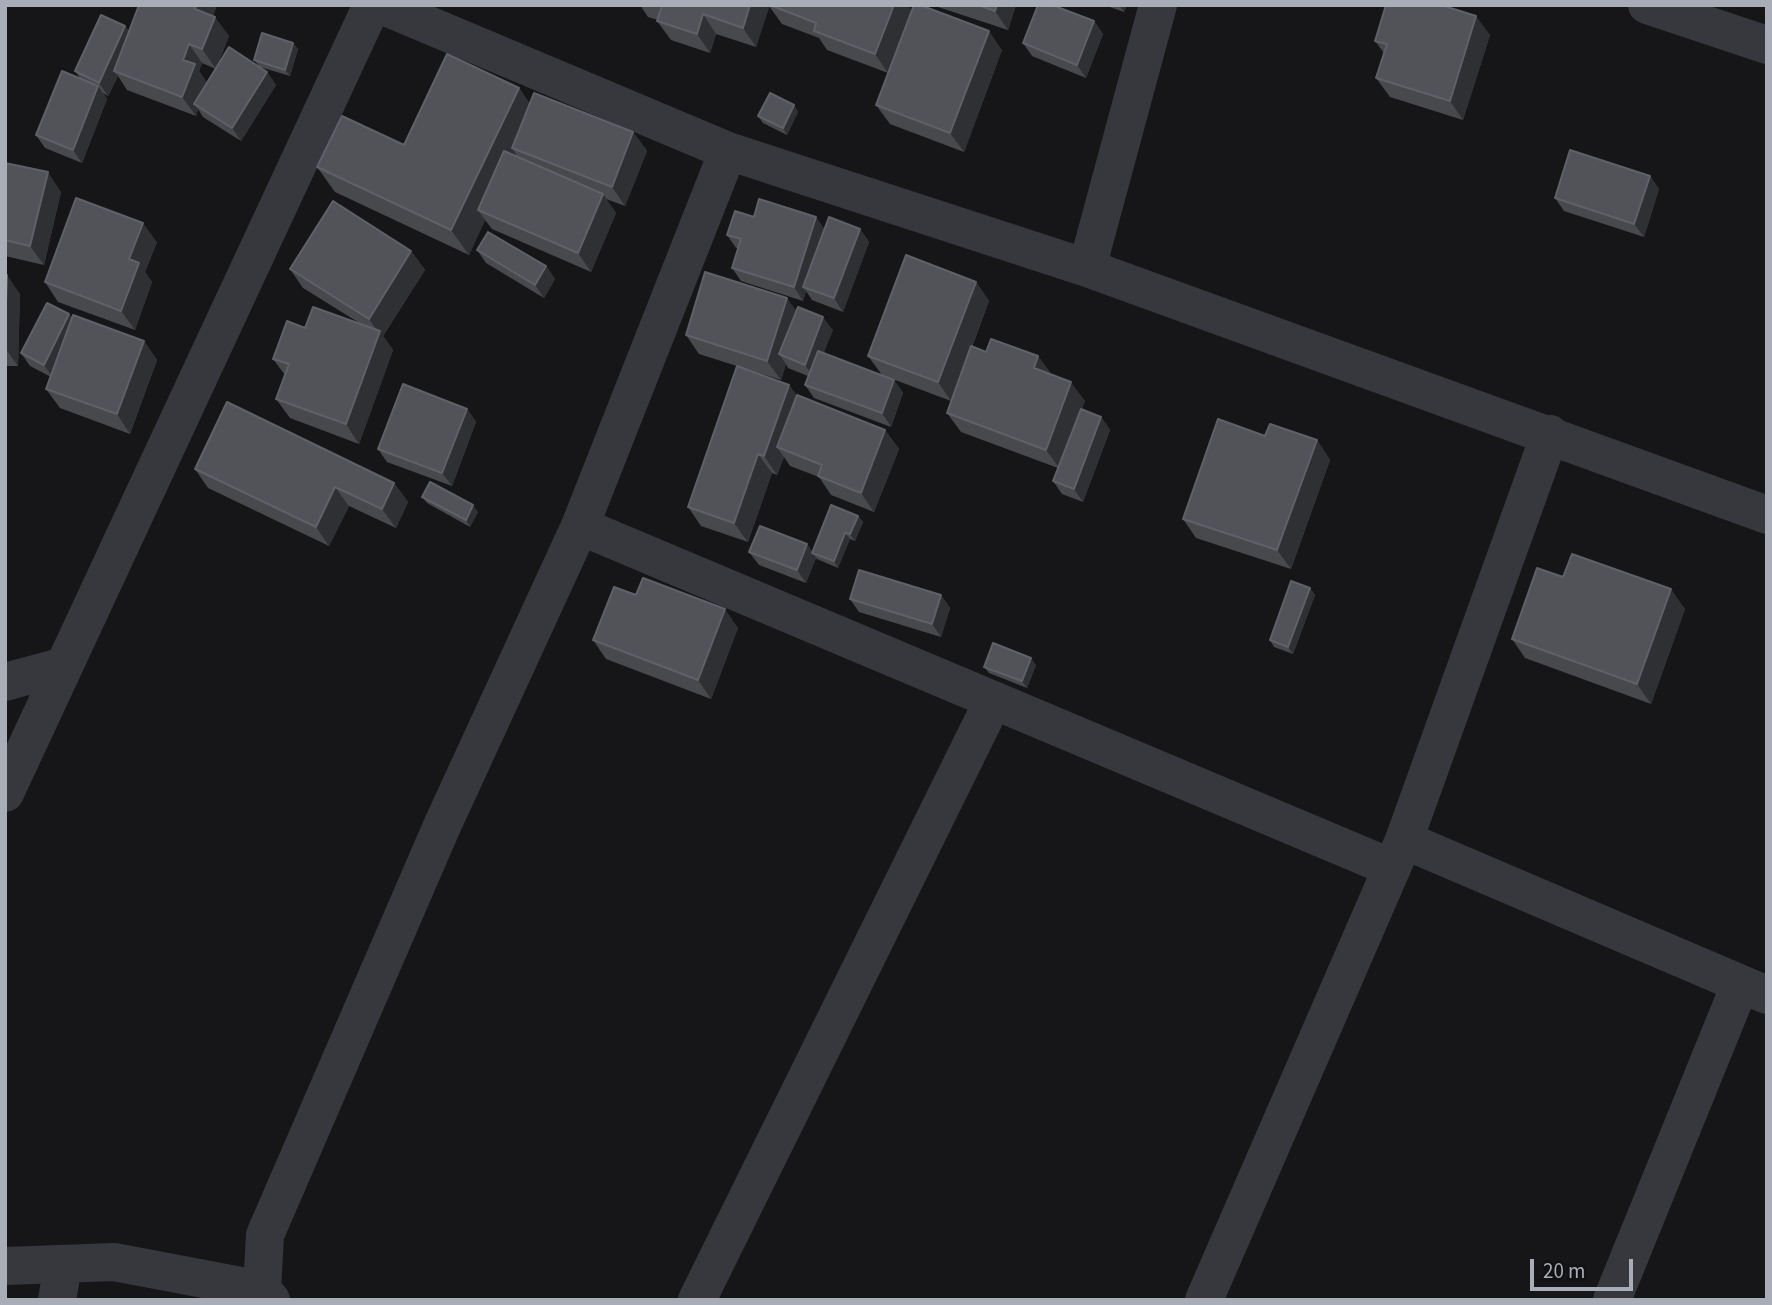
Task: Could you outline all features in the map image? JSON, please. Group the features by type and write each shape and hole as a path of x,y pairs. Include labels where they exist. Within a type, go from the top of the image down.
{"street":[{"path":"5,793 372,5"},
{"path":"381,5 728,151 1087,268 1767,515"},
{"path":"1087,268 1158,5"},
{"path":"1647,5 1767,45"},
{"path":"5,1266 60,1282 114,1262 267,1295 265,1236 442,826 580,526 728,151"},
{"path":"1207,1299 1398,854 1550,434"},
{"path":"580,526 993,701 1754,990 1612,1300"},
{"path":"5,682 64,666"},
{"path":"697,1300 993,701"}],"building":[{"path":"139,5 196,5 195,9 215,17 202,49 189,44 183,60 195,64 182,97 114,71"},
{"path":"658,5 750,5 743,28 703,14 697,34 657,21 662,6"},
{"path":"770,5 894,5 875,54 814,31 816,23"},
{"path":"914,5 989,31 950,133 876,105"},
{"path":"978,5 997,5 995,11"},
{"path":"1038,5 1052,5 1094,21 1077,65 1023,43"},
{"path":"1386,5 1441,5 1476,16 1450,101 1376,78 1387,44 1375,41"},
{"path":"101,15 125,26 99,83 75,71"},
{"path":"262,33 293,43 285,70 254,60"},
{"path":"229,47 267,72 232,128 194,104"},
{"path":"447,54 519,88 451,230 317,167 342,116 404,145"},
{"path":"62,71 98,86 73,150 36,135"},
{"path":"534,93 633,132 612,187 512,148"},
{"path":"770,93 794,105 783,128 758,116"},
{"path":"1570,150 1650,176 1634,224 1555,198"},
{"path":"504,151 603,194 578,253 478,210"},
{"path":"5,163 48,172 30,246 5,240"},
{"path":"76,198 143,223 129,259 139,263 121,311 45,282"},
{"path":"759,199 816,217 794,287 732,268 741,239 727,235 735,211 754,217"},
{"path":"333,201 411,251 369,319 290,269"},
{"path":"829,217 860,229 834,298 803,287"},
{"path":"488,232 546,266 535,285 477,250"},
{"path":"906,255 976,282 938,382 868,356"},
{"path":"705,272 787,298 767,361 686,335"},
{"path":"5,275 7,275 5,330"},
{"path":"47,303 69,314 44,365 21,353"},
{"path":"313,307 380,331 346,424 276,399 289,364 273,359 287,321 305,328"},
{"path":"798,307 823,317 805,365 779,354"},
{"path":"73,315 144,341 117,414 46,389"},
{"path":"991,339 1038,356 1034,368 1071,382 1046,450 947,413 971,346 986,352"},
{"path":"818,351 894,380 882,413 805,385"},
{"path":"737,366 789,385 764,456 758,454 734,523 688,507"},
{"path":"403,384 467,409 442,473 378,449"},
{"path":"797,395 885,430 861,493 818,476 822,465 777,447"},
{"path":"227,402 394,483 382,509 335,487 316,527 195,469"},
{"path":"1081,409 1101,417 1074,489 1053,481"},
{"path":"1218,419 1265,436 1270,424 1317,440 1277,550 1183,519"},
{"path":"430,482 473,505 466,520 422,497"},
{"path":"831,505 858,516 850,534 845,533 834,561 812,553"},
{"path":"760,526 807,544 797,570 749,552"},
{"path":"1572,554 1671,589 1637,684 1512,639 1537,568 1563,577"},
{"path":"859,570 941,595 932,624 850,599"},
{"path":"643,578 725,609 698,680 593,640 614,587 636,595"},
{"path":"1291,581 1310,588 1288,647 1270,640"},
{"path":"993,643 1031,658 1022,681 984,667"}]}
